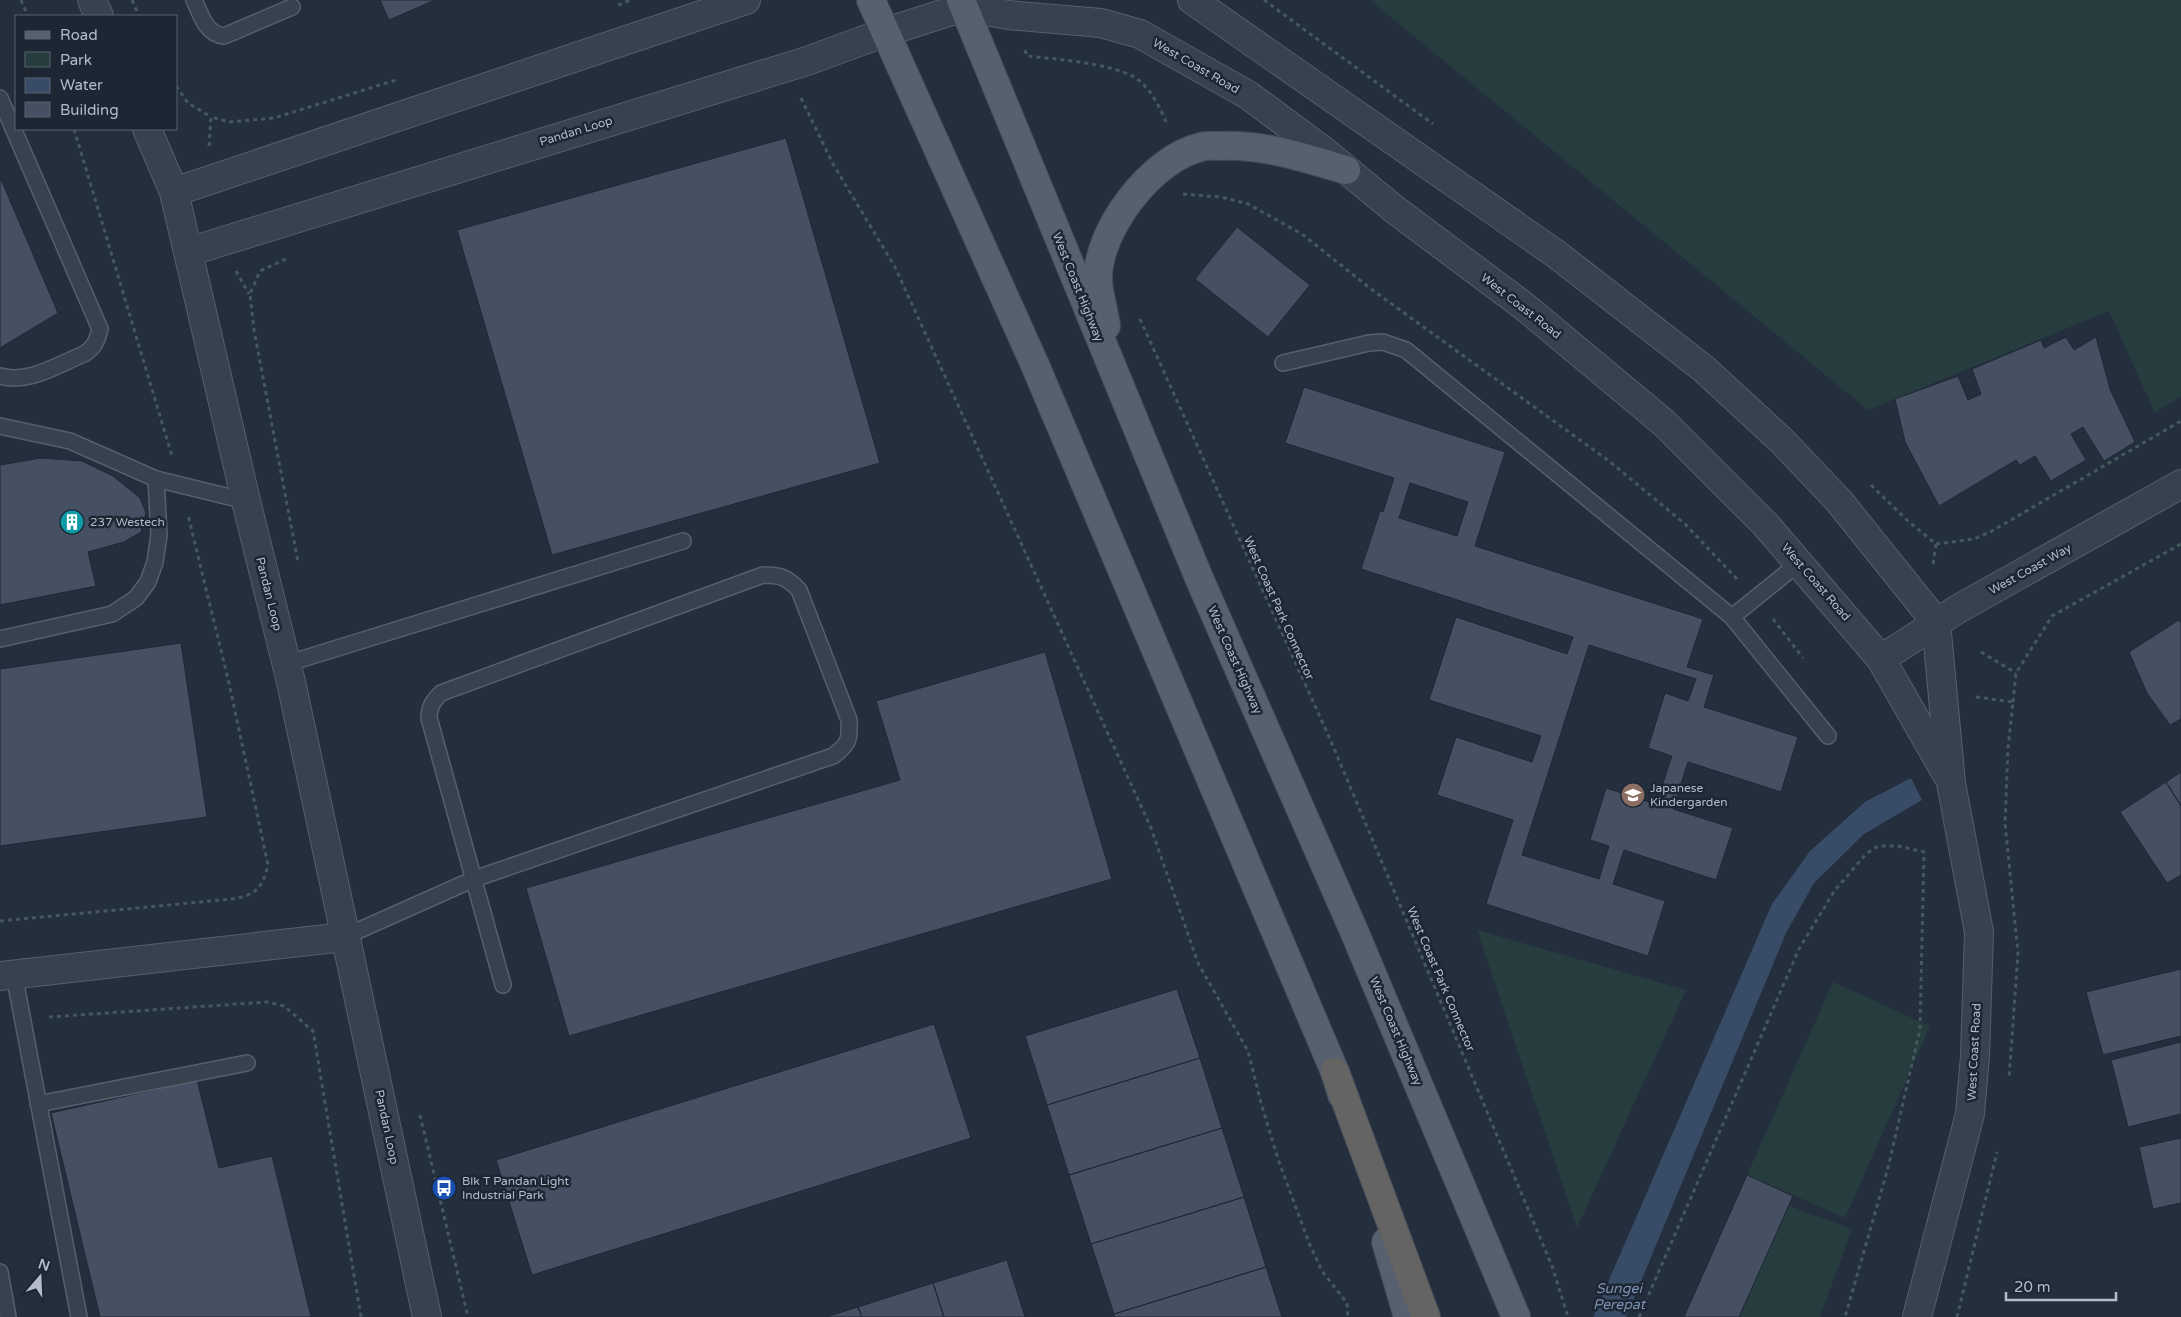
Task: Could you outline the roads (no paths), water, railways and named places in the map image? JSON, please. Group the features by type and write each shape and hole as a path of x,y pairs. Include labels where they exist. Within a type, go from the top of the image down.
{"highway":[{"path":"1335,1072 1426,1317"}],"main road":[{"path":"871,0 1035,365 1335,1072 1408,1317"},
{"name":"West Coast Highway","path":"962,4 1203,587 1354,931 1516,1317"},
{"path":"1116,379 1098,280 1104,243 1119,213 1171,159 1201,147 1238,145 1288,153 1346,170"}],"street":[{"path":"92,0 99,15"},
{"path":"174,192 746,0"},
{"path":"1192,0 1556,254 1704,369 1782,440 1839,501 1936,622"},
{"name":"Pandan Loop","path":"188,252 807,60 962,4"},
{"name":"West Coast Road","path":"962,4 1008,15 1100,23 1140,34 1248,95 1524,307 1664,423 1765,524 1881,659 1951,783"},
{"name":"Pandan Loop","path":"147,130 174,192 286,664 427,1317"},
{"name":"West Coast Way","path":"1881,659 1936,622 2181,484"},
{"name":"West Coast Road","path":"1917,1317 1970,1114 1975,1056 1979,932 1951,783 1936,622"},
{"path":"7,975 344,937"}],"lane":[{"path":"194,0 209,29 215,35 224,36 292,7"},
{"path":"0,98 100,329 98,340 84,354 28,378 10,379 0,376"},
{"path":"1283,363 1369,343 1383,342 1406,350 1732,617 1828,736"},
{"path":"0,426 70,441 156,479 246,501"},
{"path":"0,639 112,614 136,598 148,582 155,562 159,535 156,479"},
{"path":"286,664 683,541"},
{"path":"1732,617 1799,563"},
{"path":"344,937 474,879 833,756 846,746 850,735 850,720 799,590 790,579 775,575 763,575 441,693 433,701 429,710 429,718 474,879 503,985"},
{"path":"7,975 38,1104 79,1317"},
{"path":"38,1104 246,1063"},
{"path":"0,1272 8,1317"}],"water":[{"name":"Sungei Perepat","path":"1911,778 1922,800 1864,834 1814,883 1786,933 1626,1317 1593,1317 1772,904 1810,851 1865,802"}],"place":[{"name":"237 Westech","path":"72,522"},
{"name":"Japanese Kindergarden","path":"1633,795"},
{"name":"Blk T Pandan Light Industrial Park","path":"444,1188"}]}
